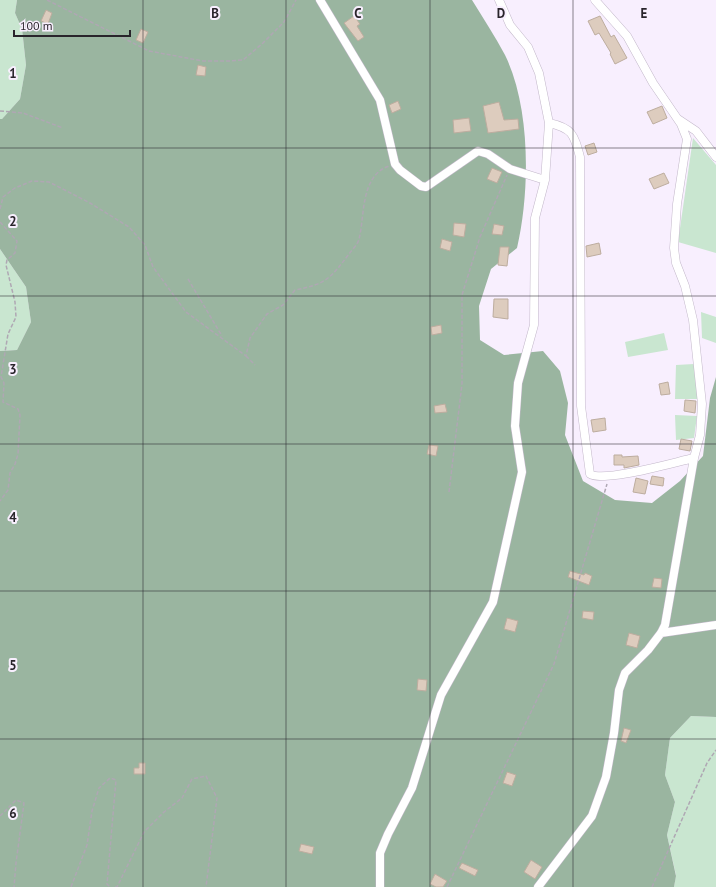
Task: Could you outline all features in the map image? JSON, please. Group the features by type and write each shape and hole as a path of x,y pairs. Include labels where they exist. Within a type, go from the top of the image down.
{"street":[{"path":"320,0 380,100 395,164 420,186 426,187 478,151 488,154 510,169 545,180"},
{"path":"380,887 380,853 388,834 412,788 441,695 493,602 522,472 515,426 518,383 534,325 535,218 545,180 549,123 539,73 528,47 510,25 499,0"},
{"path":"538,887 592,816 606,777 614,733 619,690 625,673 648,650 665,625 694,458 700,435 702,404 693,320 685,286 676,263 674,248 677,204 687,139 676,117 653,83 627,36 595,0"},
{"path":"676,117 696,131 716,157"},
{"path":"549,123 564,126 575,138 580,157 581,406 590,474 594,476 609,477 694,458"},
{"path":"661,633 716,625"}],"path":[{"path":"47,0 149,51 203,61 243,60 284,22 296,0"},
{"path":"0,111 22,113 63,128"},
{"path":"246,356 250,338 267,314 283,305 295,290 317,285 331,277 346,258 359,241 363,204 373,179 381,169 395,164"},
{"path":"449,492 462,384 462,295 480,237 510,169"},
{"path":"0,209 3,197 15,188 32,181 49,182 90,203 129,227 145,245 152,267 186,312 223,338 255,365"},
{"path":"0,222 18,241 15,253 7,260 6,265 15,302 16,317 5,346 1,377 4,383 3,402 18,409 20,415 18,454 10,473 8,490 0,500"},
{"path":"188,279 223,338"},
{"path":"447,887 554,664 609,477"},
{"path":"652,887 707,763 716,750"},
{"path":"115,887 117,887 144,832 164,812 182,798 192,779 206,776 218,798 206,887"},
{"path":"71,887 87,845 92,811 99,788 110,778 116,780 107,884 110,887"},
{"path":"0,816 16,800 24,803 14,887"}],"green space":[{"path":"0,0 17,0 15,13 22,29 26,65 20,99 2,119 0,119"},
{"path":"17,0 472,0 505,55 514,76 520,100 526,150 524,202 517,248 491,269 479,306 480,340 504,355 543,351 560,371 568,403 565,435 583,481 615,500 652,503 680,481 703,456 710,398 716,377 716,717 691,716 670,738 665,775 675,802 667,835 676,876 674,887 0,887 0,351 17,350 31,322 26,287 0,249 0,119 2,119 20,99 26,65 22,29 15,13"},
{"path":"693,138 716,165 716,253 678,242"},
{"path":"0,249 26,287 31,322 17,350 0,351"},
{"path":"701,312 716,317 716,343 702,338"},
{"path":"664,333 668,350 628,357 625,342"},
{"path":"694,364 698,399 675,399 676,365"},
{"path":"675,415 697,416 694,438 676,440"},
{"path":"691,716 716,717 716,887 674,887 676,875 667,835 675,802 665,775 670,738"}],"building":[{"path":"46,10 52,13 48,24 41,21"},
{"path":"354,16 360,24 357,26 364,37 358,41 344,23"},
{"path":"600,16 611,37 614,35 627,58 615,64 610,54 611,53 599,33 595,35 588,21"},
{"path":"141,29 148,32 143,43 136,40"},
{"path":"198,65 206,67 205,76 196,75"},
{"path":"398,101 401,109 392,113 389,105"},
{"path":"499,102 504,120 518,119 519,129 488,133 483,106"},
{"path":"662,106 667,118 653,124 647,112"},
{"path":"469,118 471,131 454,133 453,120"},
{"path":"594,143 597,152 588,155 585,146"},
{"path":"492,168 502,172 497,183 487,179"},
{"path":"664,173 669,183 654,189 649,179"},
{"path":"454,223 466,224 464,237 453,235"},
{"path":"494,224 504,226 502,235 492,234"},
{"path":"442,239 452,242 450,251 440,248"},
{"path":"599,243 601,254 587,257 586,246"},
{"path":"500,247 509,247 507,266 498,265"},
{"path":"494,299 508,299 508,319 493,317"},
{"path":"441,325 442,333 432,335 431,327"},
{"path":"668,382 670,394 661,395 659,384"},
{"path":"685,400 696,401 695,413 684,411"},
{"path":"445,404 447,412 435,413 434,406"},
{"path":"605,418 606,430 593,432 591,420"},
{"path":"681,439 692,441 690,451 679,449"},
{"path":"429,445 438,446 436,456 427,454"},
{"path":"614,455 622,455 622,457 638,456 639,465 624,468 624,465 614,465"},
{"path":"652,476 664,478 663,486 650,484"},
{"path":"636,478 648,481 645,494 633,492"},
{"path":"570,571 584,575 585,573 592,576 589,585 568,577"},
{"path":"654,578 662,579 661,588 652,587"},
{"path":"583,611 594,612 593,620 582,618"},
{"path":"507,618 518,621 515,632 504,629"},
{"path":"629,633 640,636 637,648 626,645"},
{"path":"418,679 427,680 426,691 417,690"},
{"path":"624,728 631,730 626,743 621,741"},
{"path":"139,763 145,763 145,774 134,774 134,768 139,768"},
{"path":"507,772 516,775 512,786 503,783"},
{"path":"301,844 314,847 312,854 299,851"},
{"path":"531,860 542,867 535,879 524,872"},
{"path":"462,863 478,870 475,876 459,868"},
{"path":"435,874 447,881 443,887 436,887 430,884"}]}
